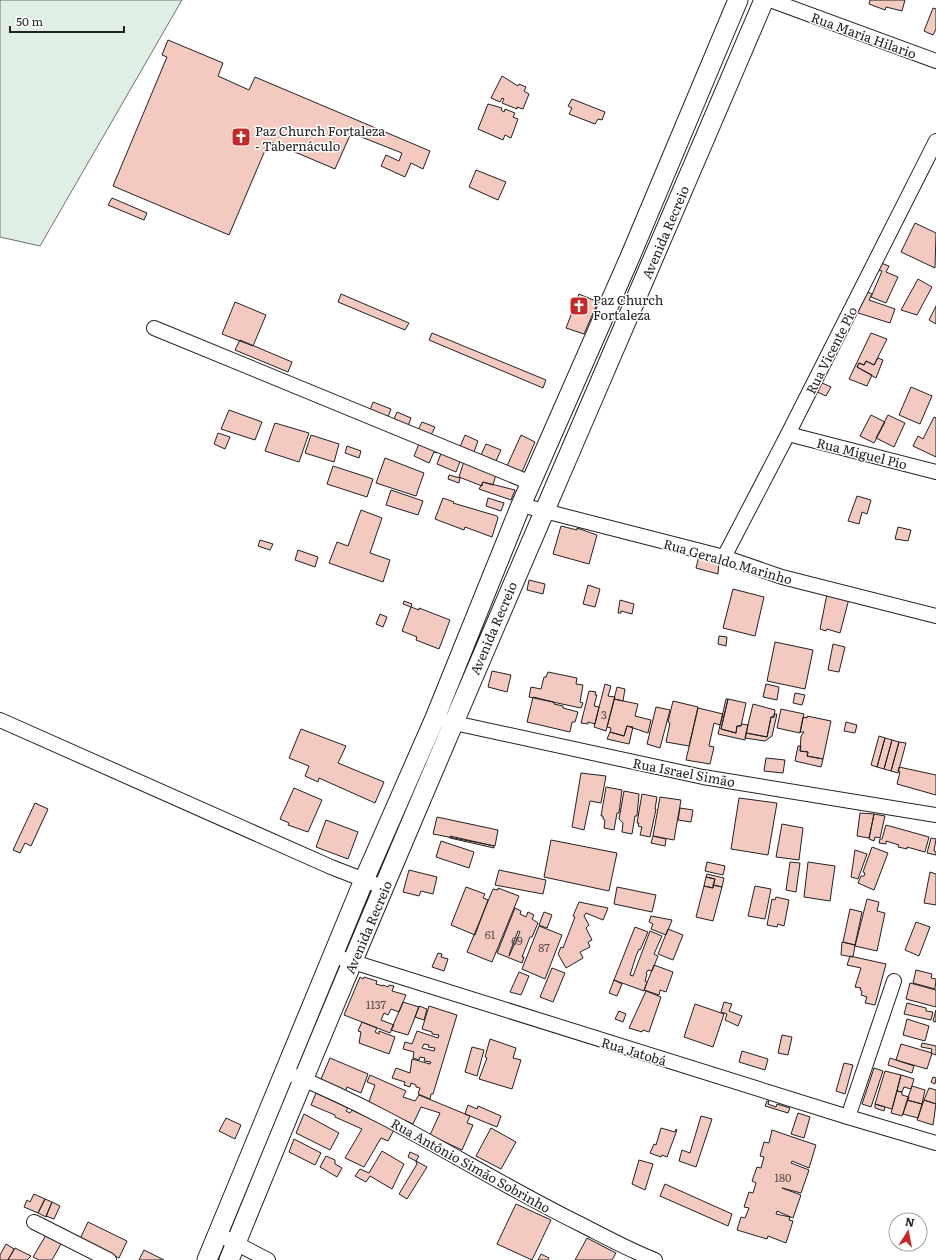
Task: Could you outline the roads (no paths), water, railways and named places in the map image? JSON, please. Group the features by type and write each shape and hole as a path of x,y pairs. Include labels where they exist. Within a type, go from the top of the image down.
{"main road":[{"name":"Avenida Recreio","path":"207,1260 334,956 364,880 435,718 521,505 630,257 738,0"},
{"name":"Avenida Recreio","path":"233,1252 303,1079 354,963 453,723 764,0"},
{"path":"630,257 650,266"}],"street":[{"name":"Rua Maria Hilario","path":"770,0 936,61"},
{"name":"Rua Vicente Pio","path":"724,557 936,141"},
{"path":"154,328 531,483"},
{"name":"Rua Miguel Pio","path":"788,434 936,472"},
{"name":"Rua Geraldo Marinho","path":"521,505 543,512 724,557 782,577 936,616"},
{"name":"Rua Israel Simão","path":"435,718 703,777 936,815"},
{"path":"0,720 385,888"},
{"name":"Rua Jatobá","path":"334,956 848,1117 936,1143"},
{"path":"848,1117 894,981"},
{"name":"Rua Antônio Simão Sobrinho","path":"285,1072 403,1126 557,1213 655,1260"},
{"path":"34,1222 108,1260"},
{"path":"218,1234 233,1252 268,1260"}],"place":[{"name":"Paz Church Fortaleza - Tabernáculo","path":"241,137"},
{"name":"Paz Church Fortaleza","path":"579,306"}]}
